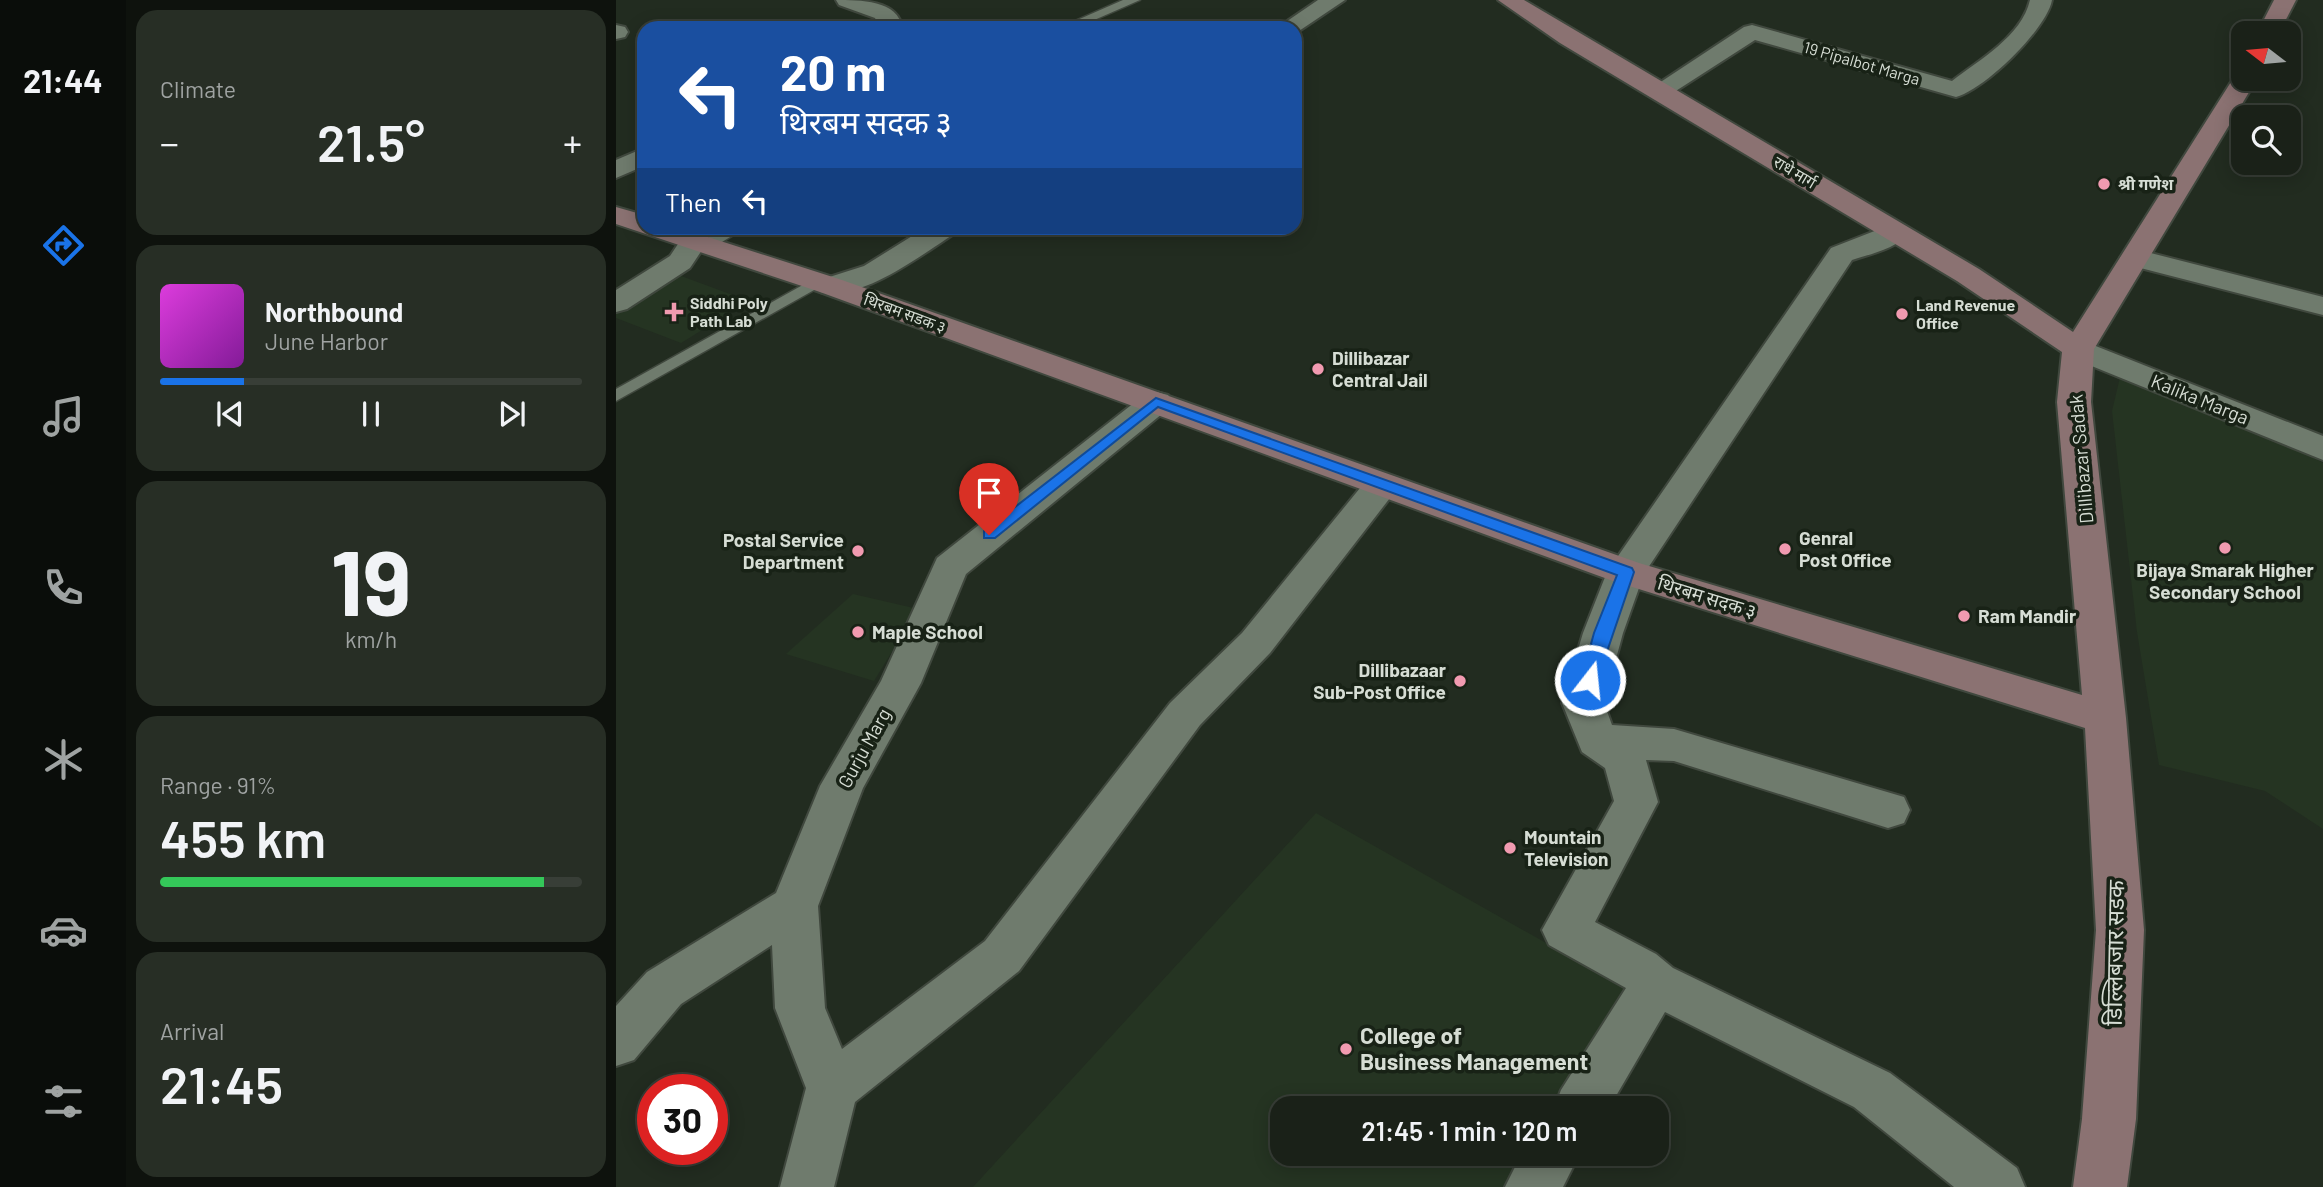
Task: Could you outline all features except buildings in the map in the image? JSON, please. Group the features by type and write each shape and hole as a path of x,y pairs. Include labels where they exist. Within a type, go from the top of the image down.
{"main road":[{"name":"राधे मार्ग","path":"1509,0 1968,275 2078,349"},
{"path":"2274,21 2285,0"},
{"name":"Dillibazar Sadak","path":"2105,718 2074,402 2078,349 2238,91"},
{"path":"616,215 637,222"},
{"name":"थिरबम सडक ३","path":"675,235 824,284 1156,402"},
{"name":"थिरबम सदक ३","path":"1156,402 1626,572 2105,718"},
{"name":"डिल्लिबजार सडक","path":"2100,1187 2109,1119 2120,930 2105,718"}],"street":[{"path":"847,0 883,13 890,21"},
{"path":"1300,21 1334,0"},
{"name":"19 Pipalbot Marga","path":"1659,91 1752,32 1956,90 2030,27 2041,6 2041,0"},
{"path":"616,170 637,160"},
{"path":"1895,232 1882,240 1841,254 1626,572 1603,633 1583,703 1597,740 1624,759 1636,802 1566,930 1639,969 1656,983 1872,1090 1998,1187"},
{"path":"824,284 874,272 933,235"},
{"path":"616,303 680,262 700,243"},
{"path":"2135,258 2323,306"},
{"name":"Kalika Marga","path":"2078,349 2323,449"},
{"name":"Gurju Marg","path":"832,1088 800,1008 793,906 842,786 901,683 950,567 1156,402"},
{"path":"807,1187 832,1088 1002,956 1185,715 1256,643 1382,485"},
{"path":"1597,740 1674,745 1888,810"},
{"path":"616,1043 664,988 793,906"},
{"path":"1587,1096 1656,983"},
{"path":"1532,1187 1545,1166"}],"lane":[{"path":"1082,21 1134,0"},
{"path":"700,243 720,235"},
{"path":"616,396 824,284"}],"shaded area":[{"name":"Siddhi Poly Path Lab","path":"673,273 749,301 681,343 616,318 616,306"},
{"name":"Bijaya Smarak Higher Secondary School","path":"2121,373 2267,431 2323,463 2323,829 2265,791 2159,765 2137,632 2112,411"},
{"name":"Maple School","path":"853,594 918,609 874,681 786,654"},
{"name":"College of Business Management","path":"1316,813 1631,991 1562,1096 1270,1096 1270,1166 1517,1166 1503,1187 973,1187"}],"place":[{"name":"श्री गणेश","path":"2104,184"},
{"name":"Siddhi Poly Path Lab","path":"674,312"},
{"name":"Land Revenue Office","path":"1902,314"},
{"name":"Dillibazar Central Jail","path":"1318,369"},
{"name":"Bijaya Smarak Higher Secondary School","path":"2225,548"},
{"name":"Genral Post Office","path":"1785,549"},
{"name":"Postal Service Department","path":"858,551"},
{"name":"Ram Mandir","path":"1964,616"},
{"name":"Maple School","path":"858,632"},
{"name":"Dillibazaar Sub-Post Office","path":"1460,681"},
{"name":"Mountain Television","path":"1510,848"},
{"name":"College of Business Management","path":"1346,1049"}],"route":[{"path":"989,535 1156,402 1626,572 1603,633 1590,680"}]}
